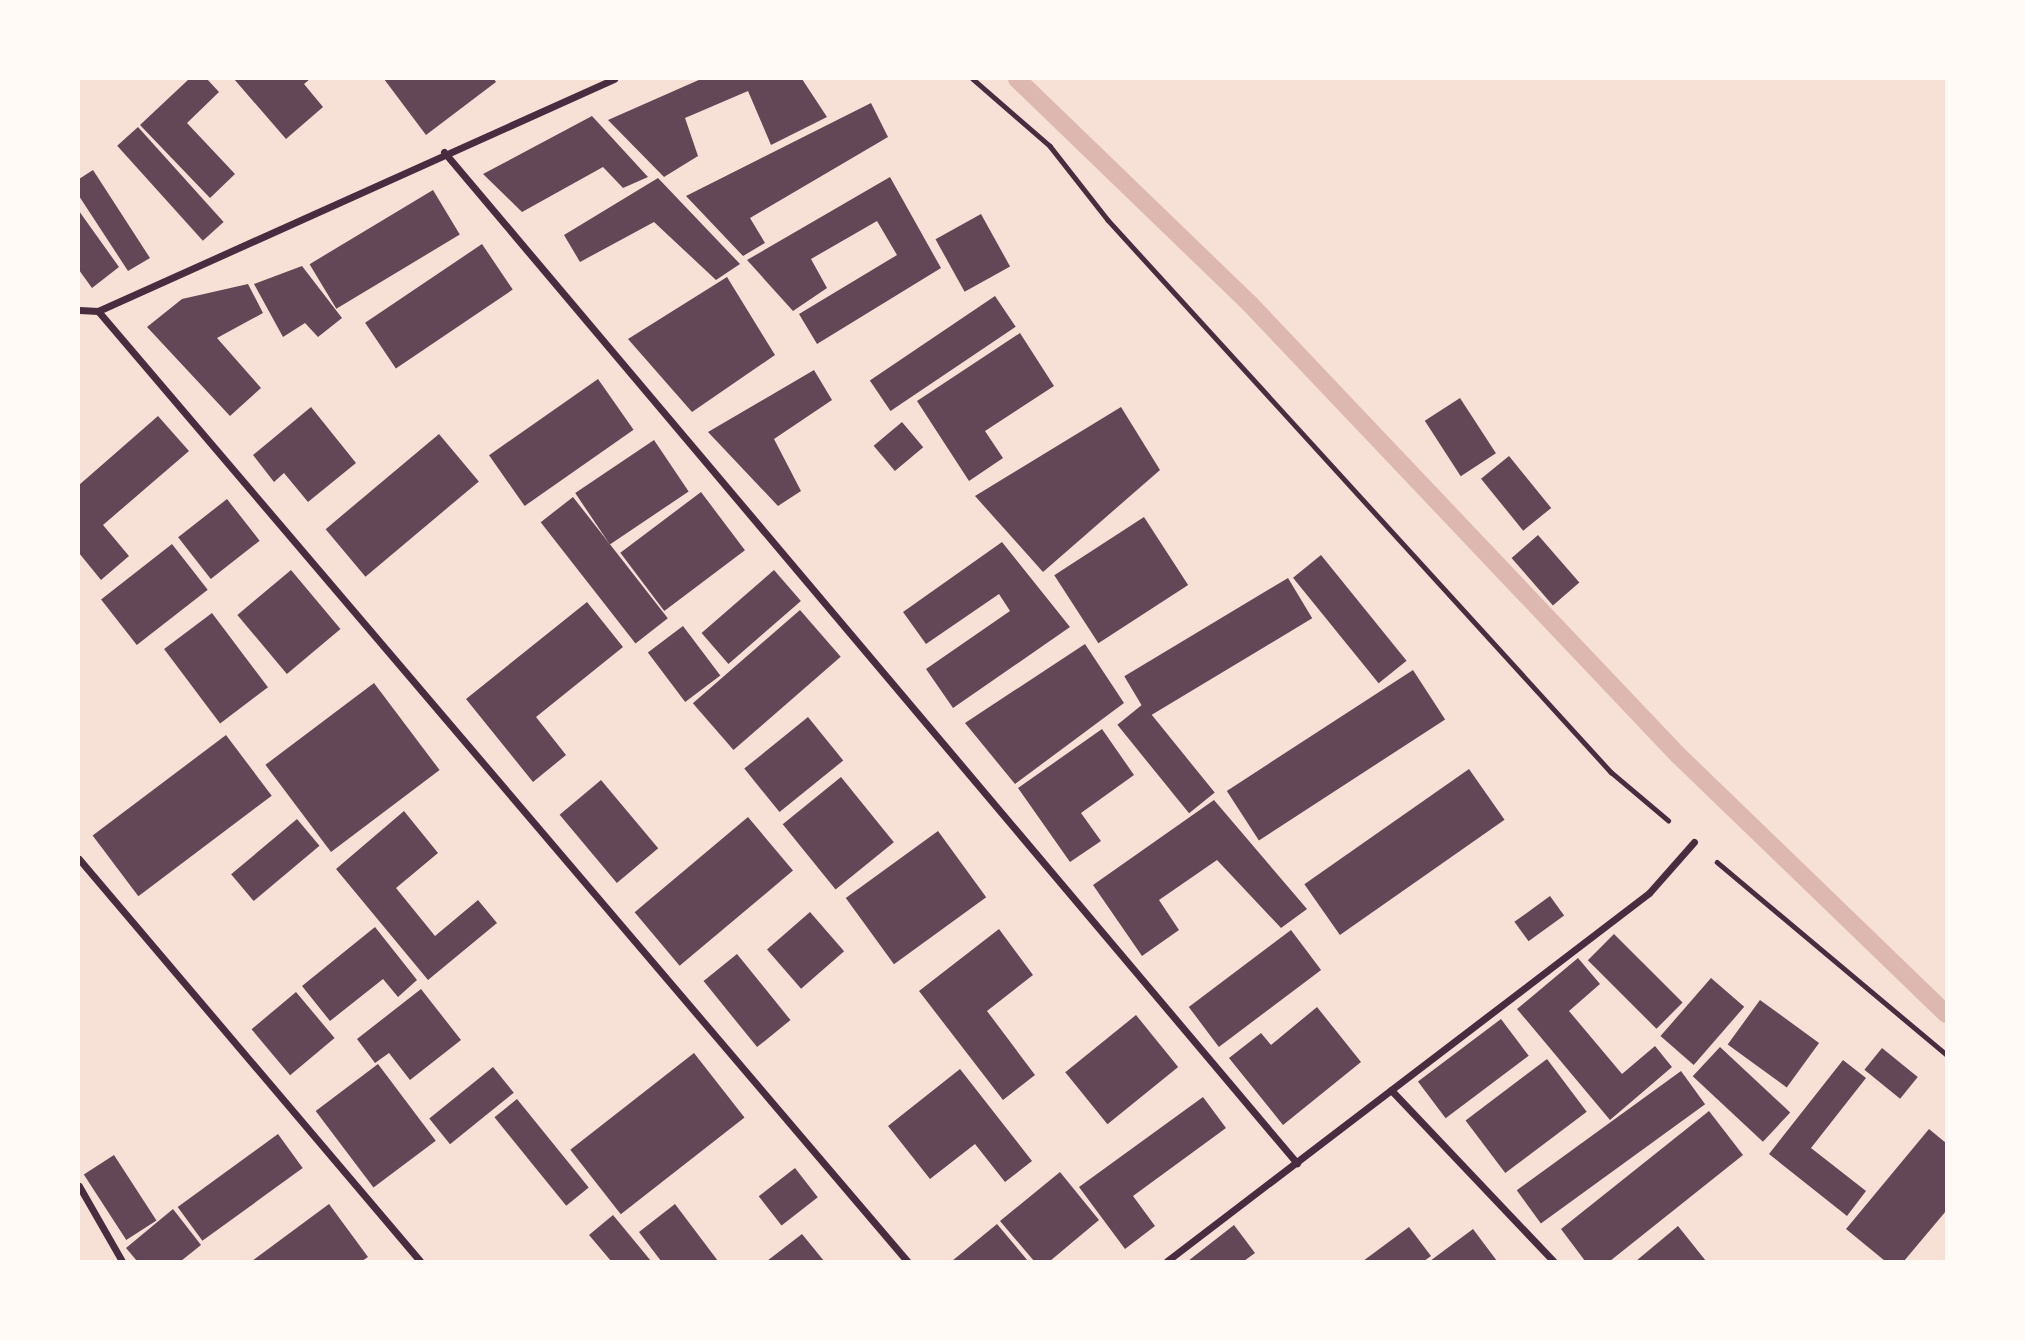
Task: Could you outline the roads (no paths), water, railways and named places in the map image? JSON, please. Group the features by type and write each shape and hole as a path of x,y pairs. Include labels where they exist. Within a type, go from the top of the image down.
{"street":[{"path":"79,310 98,311 444,152 614,79"},
{"path":"444,152 1297,1163"},
{"path":"98,311 907,1261"},
{"path":"1167,1261 1648,893 1694,842"},
{"path":"79,859 420,1261"},
{"path":"1391,1090 1553,1261"},
{"path":"79,1186 122,1261"}],"waterway":[{"path":"1017,79 1250,304 1678,755 1946,1014"}]}
